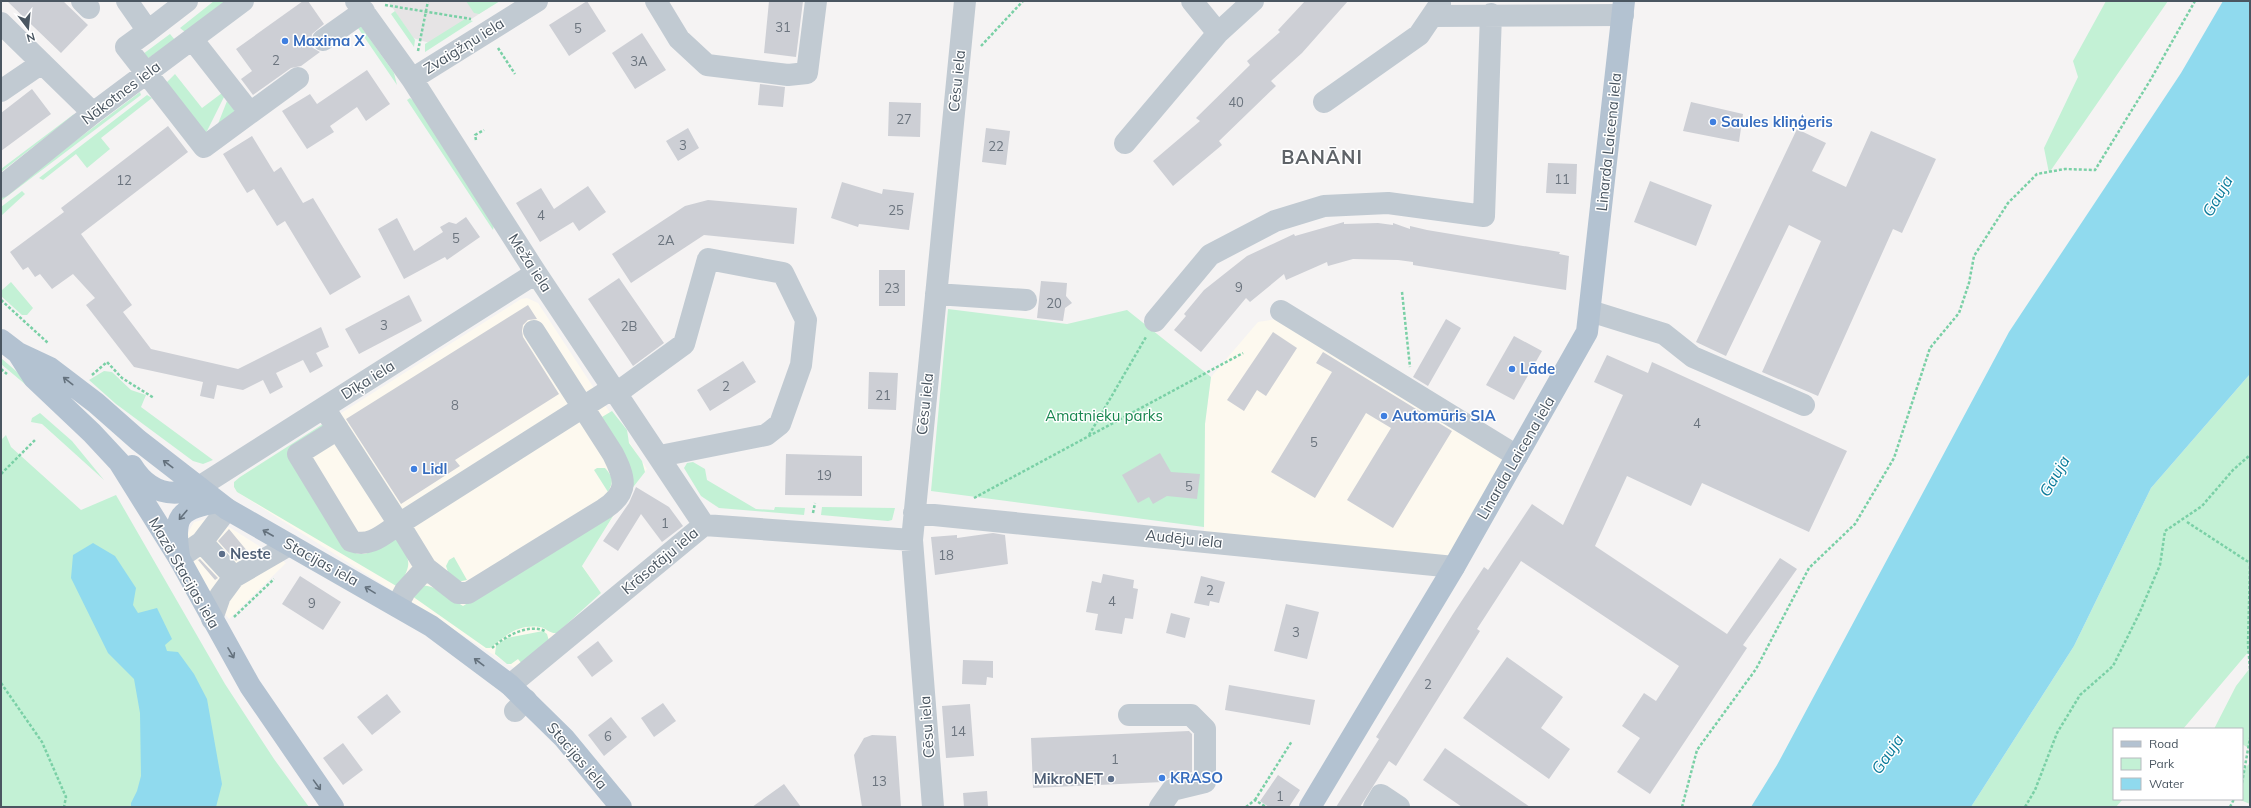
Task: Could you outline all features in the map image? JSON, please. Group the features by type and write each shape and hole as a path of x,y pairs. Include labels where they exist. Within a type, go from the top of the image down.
{"main road":[{"name":"Linarda Laicena iela","path":"1310,807 1454,566 1587,332 1624,8"},
{"name":"Stacijas iela","path":"1,340 18,353 50,368 96,403 138,440 223,505 289,545 431,626 510,685 520,706 564,738 621,807"},
{"name":"Mazā Stacijas iela","path":"18,353 34,378 119,462 179,558 221,620 250,686 333,807"},
{"path":"64,406 82,416 105,433 120,448 136,472 147,484 158,491 175,494 188,492 199,487"},
{"path":"179,558 175,532 182,515 190,508 223,505"}],"street":[{"path":"128,1 148,31"},
{"path":"187,1 126,48 204,147 298,78"},
{"name":"Nākotnes iela","path":"1,187 93,113 243,1"},
{"name":"Zvaigžņu iela","path":"412,79 537,1"},
{"path":"656,1 679,39 707,65 788,75 807,73 816,1"},
{"name":"Cēsu iela","path":"933,807 912,540 965,1"},
{"path":"1192,1 1218,33"},
{"path":"1126,142 1218,33 1253,1"},
{"path":"322,40 366,6"},
{"name":"Meža iela","path":"366,6 536,273 619,387 660,456 704,524"},
{"path":"1324,102 1419,34 1437,8 1493,28 1624,8"},
{"path":"1,23 93,113"},
{"path":"1155,321 1210,255 1275,221 1324,206 1388,203 1484,216 1493,28"},
{"path":"192,40 250,112"},
{"path":"1,91 42,63"},
{"path":"338,429 298,454 351,541 361,545 372,541 582,408 619,387 684,344 708,259 783,273 806,320 801,366 780,424 766,435 660,456"},
{"name":"Dīķa iela","path":"199,487 536,273"},
{"path":"936,294 1026,300"},
{"path":"1281,311 1517,456"},
{"path":"1590,311 1664,334 1693,357 1804,405"},
{"path":"324,408 426,568 458,593 468,593 616,501 622,489 623,475 613,454 582,408 534,331"},
{"path":"179,558 202,542 223,505"},
{"name":"Audēju iela","path":"914,513 1454,566"},
{"name":"Krāsotāju iela","path":"510,685 704,524 912,540"},
{"path":"202,542 234,577"},
{"path":"221,620 220,596 234,577 289,545"},
{"path":"397,606 405,591 426,568"},
{"path":"1129,715 1191,715 1205,729 1205,782 1172,790 1160,807"},
{"path":"1374,807 1381,795 1398,807"}],"path":[{"path":"417,55 428,1"},
{"path":"958,70 1023,1"},
{"path":"1682,807 1697,750 1756,669 1809,568 1855,524 1894,458 1930,348 1959,313 1969,283 1974,256 2008,203 2037,174 2065,169 2095,170 2151,79 2195,1"},
{"path":"366,6 474,19"},
{"path":"498,47 515,74"},
{"path":"1402,292 1413,392"},
{"path":"1089,436 1155,321"},
{"path":"966,498 973,498 1243,353"},
{"path":"87,380 107,362 122,378 154,398"},
{"path":"1,474 35,440"},
{"path":"2025,807 2035,790 2057,732 2080,695 2113,666 2160,565 2165,531 2202,506 2233,470 2250,455"},
{"path":"812,518 815,503"},
{"path":"2187,522 2250,564 2248,644 2250,669"},
{"path":"221,620 279,573"},
{"path":"492,649 507,636 526,630 543,629 561,642"},
{"path":"1,683 42,742 66,797 64,807"},
{"path":"2243,777 2250,738"},
{"path":"1246,807 1255,800 1292,742"},
{"path":"1255,800 1266,807"}],"shaded area":[{"path":"388,1 499,1 433,44 413,38"},
{"path":"527,298 538,303 647,469 627,495 582,565 601,593 516,669 237,492 234,487 234,482 521,299"},
{"path":"1289,317 1517,456 1454,567 1204,541 1205,424 1211,377 1258,322"},
{"path":"207,519 229,527 286,563 229,619 212,597 191,557 186,536 194,522"}],"green space":[{"path":"214,1 227,1 185,32 180,28"},
{"path":"466,1 500,1 479,14 474,13"},
{"path":"2106,1 2168,1 2049,173 2044,148 2078,77 2073,61"},
{"path":"395,11 415,40 414,47 391,14"},
{"path":"465,19 473,21 425,52 425,44"},
{"path":"356,25 360,25 394,73 397,85"},
{"path":"170,34 175,40 147,59 143,54"},
{"path":"175,74 202,108 222,93 224,97 205,135 161,88"},
{"path":"140,92 141,95 1,201 1,197"},
{"path":"147,95 152,98 101,138 110,149 87,168 76,154 43,180 39,178"},
{"path":"410,98 415,102 494,225 493,230 407,100"},
{"path":"227,101 234,109 234,114 216,129"},
{"path":"74,114 73,116 1,172 1,169"},
{"path":"22,191 25,194 1,216 1,207"},
{"path":"11,282 33,308 27,315 22,315 1,296 1,289 2,290"},
{"name":"Amatnieku parks","path":"948,309 1067,324 1127,310 1211,377 1205,424 1204,527 931,491"},
{"path":"1,358 39,391 38,395 1,364"},
{"path":"104,371 112,372 131,390 146,395 141,407 213,460 203,464 193,461 116,404 89,380"},
{"path":"2250,374 2250,650 2184,728 2113,728 2113,800 2122,800 2116,807 1971,807 2074,646 2151,488"},
{"path":"612,411 627,430 629,443 642,461 645,472 627,495 602,417"},
{"path":"40,413 72,441 104,480 42,424 31,422 32,418"},
{"path":"323,424 324,428 289,452 349,550 361,554 367,553 379,548 395,537 407,556 408,561 406,572 398,587 237,492 234,487 234,482 240,477"},
{"path":"6,435 11,447 81,510 116,495 225,684 274,759 309,807 1,807 1,440"},
{"path":"693,462 705,469 707,480 756,509 774,510 775,507 805,508 804,515 719,508 701,496 684,468 687,463"},
{"path":"597,468 605,468 610,474 612,482 608,492 594,470"},
{"path":"822,507 895,508 892,520 888,521 821,515"},
{"path":"618,508 582,566 601,593 557,633 552,633 540,627 525,627 513,632 490,648 486,648 412,596 422,587 428,586 438,590 463,606"},
{"path":"454,557 467,580 457,582 449,575 446,566 449,560"},
{"path":"543,631 547,634 549,641 522,664 518,659 511,664 507,664 495,654 496,646 507,638"},
{"path":"2250,668 2250,749 2243,745 2243,728 2215,728 2236,686"},
{"path":"2250,763 2250,804 2240,800 2243,800 2243,770"}],"water":[{"name":"Gauja","path":"2223,1 2250,1 2250,374 2151,488 2074,646 1971,807 1751,807 1777,765 2009,332 2181,73"},
{"path":"93,543 115,556 136,588 133,605 138,613 157,608 172,639 165,645 167,651 178,652 194,674 207,699 222,784 216,807 131,807 131,803 137,791 141,776 140,713 134,679 108,653 71,578 73,555"}],"building":[{"path":"7,1 63,1 88,25 61,53"},
{"path":"303,1 308,1 324,24 312,34 311,41 313,48 320,52 301,66 291,68 253,95 241,79 252,71 236,49"},
{"path":"587,1 606,31 569,56 549,25"},
{"path":"769,1 803,1 796,57 764,53"},
{"path":"1305,1 1348,1 1302,53 1271,81 1276,86 1219,141 1222,145 1173,186 1153,161 1200,121 1196,118 1250,65 1247,61 1280,32 1278,30"},
{"path":"642,33 666,70 635,89 612,53"},
{"path":"367,70 390,104 366,121 357,107 330,126 334,132 307,149 282,111 310,94 317,104"},
{"path":"760,84 785,87 783,107 758,105"},
{"path":"32,89 51,114 1,151 1,113"},
{"path":"889,102 921,103 920,137 888,136"},
{"name":"Saules kliņģeris","path":"1691,102 1743,114 1739,142 1683,131"},
{"path":"168,126 188,152 81,234 132,305 123,312 151,349 238,369 321,327 329,347 316,353 323,366 310,373 303,360 276,373 283,387 270,394 263,380 243,390 217,385 214,399 200,396 203,382 134,367 86,305 95,298 73,274 52,289 40,274 35,277 28,267 23,270 10,252 64,212 61,208"},
{"path":"688,128 699,148 678,161 666,141"},
{"path":"986,128 1010,131 1006,165 982,162"},
{"path":"1797,129 1826,143 1812,171 1846,187 1871,131 1936,159 1902,233 1893,229 1818,396 1762,372 1821,241 1789,225 1726,356 1696,342"},
{"path":"252,136 274,172 281,167 303,203 313,198 361,277 330,295 285,221 277,226 254,189 247,193 223,154"},
{"path":"1548,163 1577,164 1576,194 1546,193"},
{"path":"1650,181 1712,205 1696,246 1634,222"},
{"path":"842,182 882,194 883,189 914,193 909,230 859,224 858,227 831,218"},
{"path":"588,186 606,212 579,231 573,222 540,242 516,203 541,188 554,209"},
{"path":"708,200 797,208 794,244 704,235 631,283 612,254 685,206"},
{"path":"466,217 480,237 447,260 445,257 404,279 378,229 397,218 414,251 443,232 440,227 449,222 456,224"},
{"path":"1344,222 1344,224 1378,223 1393,225 1393,223 1410,229 1410,226 1560,252 1559,254 1569,256 1566,290 1413,265 1413,262 1398,260 1353,259 1328,266 1327,262 1286,280 1284,274 1250,302 1246,298 1201,352 1174,330 1186,316 1184,314 1204,290 1247,256 1294,234 1295,236"},
{"path":"879,270 905,270 905,306 879,306"},
{"path":"619,278 664,343 633,366 588,299"},
{"path":"1041,281 1067,283 1066,296 1072,303 1065,308 1063,321 1037,318"},
{"path":"409,295 422,321 359,354 345,329"},
{"path":"528,305 537,319 528,320 523,325 523,337 559,394 455,460 460,466 401,504 346,419"},
{"path":"1446,319 1461,328 1428,386 1413,377"},
{"path":"1273,332 1297,348 1266,396 1257,390 1244,411 1227,400"},
{"path":"1514,336 1542,351 1514,400 1486,385"},
{"path":"1323,352 1452,431 1393,528 1347,500 1391,428 1366,413 1315,498 1271,472 1332,372 1316,363"},
{"path":"1607,355 1648,373 1652,362 1847,451 1809,532 1702,483 1691,506 1627,476 1595,546 1727,634 1780,558 1797,569 1743,645 1747,648 1650,794 1617,772 1640,738 1622,726 1644,693 1656,701 1679,666 1521,561 1477,629 1480,631 1396,766 1389,761 1360,807 1336,807 1379,739 1376,737 1453,614 1484,567 1488,570 1532,504 1563,525 1623,395 1594,382"},
{"path":"743,361 756,382 710,411 697,390"},
{"path":"869,372 898,373 896,410 868,409"},
{"path":"1160,453 1171,472 1200,474 1197,499 1167,496 1153,504 1149,497 1138,503 1122,475"},
{"path":"786,454 862,456 862,496 785,495"},
{"path":"636,487 669,507 683,526 662,542 641,514 618,551 603,541 629,503"},
{"path":"229,529 248,552 236,561 218,541"},
{"path":"993,533 1005,535 1008,564 935,575 931,537 957,535 957,538"},
{"path":"200,559 218,578 215,580 198,560"},
{"path":"1103,574 1134,580 1133,588 1138,589 1133,619 1125,618 1122,634 1095,630 1098,614 1086,612 1092,581 1101,583"},
{"path":"300,576 341,602 323,630 282,604"},
{"path":"1201,576 1225,582 1219,603 1210,601 1209,606 1194,603"},
{"path":"1286,604 1319,612 1307,659 1274,651"},
{"path":"1171,613 1190,618 1185,638 1166,633"},
{"path":"598,641 613,661 592,677 577,657"},
{"path":"1507,657 1563,697 1541,728 1570,749 1549,779 1463,718"},
{"path":"963,660 993,661 993,678 987,677 986,685 962,684"},
{"path":"1229,685 1315,700 1310,725 1225,710"},
{"path":"387,694 401,712 372,735 357,717"},
{"path":"663,703 676,721 654,737 641,718"},
{"path":"970,704 974,756 946,758 942,706"},
{"path":"611,717 627,737 604,756 588,735"},
{"path":"1189,731 1192,734 1192,772 1169,778 1163,782 1033,788 1031,738"},
{"path":"872,735 896,736 901,807 862,807 854,755 864,738"},
{"path":"343,743 363,770 343,785 323,758"},
{"path":"1445,748 1530,807 1462,807 1423,780"},
{"path":"1278,775 1300,790 1289,807 1269,807 1260,801"},
{"path":"784,784 801,807 752,807"},
{"path":"987,791 988,807 964,807 963,793"}],"place":[{"name":"Maxima X","path":"285,41"},
{"name":"Saules kliņģeris","path":"1713,122"},
{"name":"Lāde","path":"1512,369"},
{"name":"Automūris SIA","path":"1384,416"},
{"name":"Lidl","path":"414,469"},
{"name":"Neste","path":"222,554"},
{"name":"KRASO","path":"1162,778"},
{"name":"MikroNET","path":"1111,779"}],"district":[{"name":"BANĀNI","path":"1322,157"}]}
